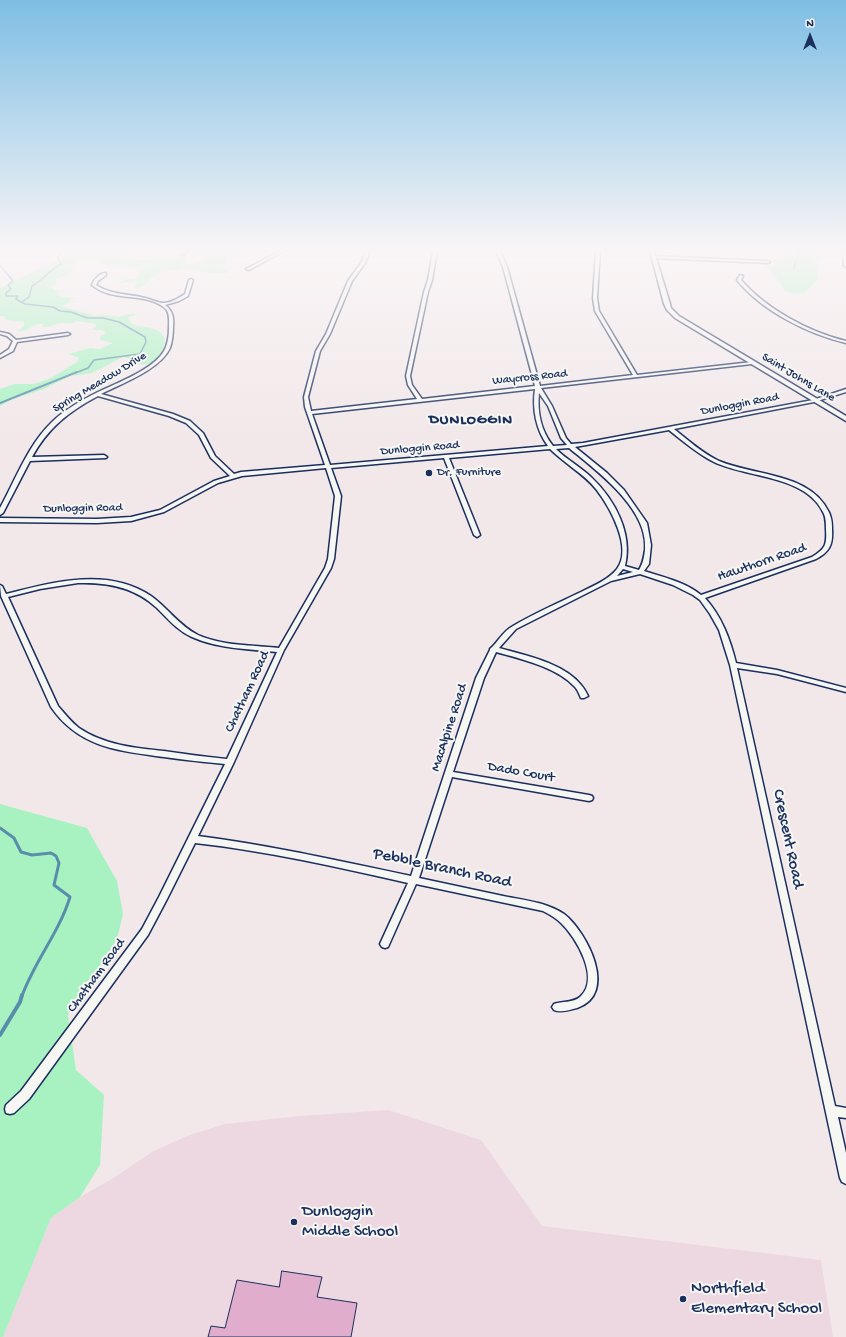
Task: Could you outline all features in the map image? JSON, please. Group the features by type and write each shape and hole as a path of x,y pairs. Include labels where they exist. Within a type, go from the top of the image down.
{"street":[{"name":"Spring Meadow Drive","path":"0,513 41,438 52,424 70,411 99,394 146,370 164,354 169,345 171,323 170,313"},
{"name":"Chatham Road","path":"10,1109 25,1095 145,932 163,899 230,762 281,650 322,579 331,559 338,504 336,489 307,407 306,397 315,358 328,334 337,313"},
{"path":"420,400 410,385 408,376 422,313"},
{"path":"518,313 538,387 550,406 557,426 570,446 619,488 638,512 644,523 648,545 646,564 640,572"},
{"path":"598,313 636,376"},
{"name":"Saint Johns Lane","path":"672,313 683,322 846,419"},
{"path":"781,313 822,335 846,342"},
{"path":"0,332 8,335 15,341 68,334"},
{"path":"0,357 11,350 15,341"},
{"name":"Waycross Road","path":"310,412 752,363"},
{"path":"538,387 536,396 538,417 546,440 552,448 596,485 614,514 624,534 625,542 621,567"},
{"name":"Dunloggin Road","path":"0,520 96,521 131,519 162,511 216,482 233,476 257,472 570,446 814,401 846,390"},
{"path":"99,394 171,415 188,422 200,434 213,457 233,476"},
{"name":"Hawthorn Road","path":"670,428 698,450 716,461 736,468 776,478 800,488 820,502 828,516 829,541 828,548 823,553 814,558 700,597"},
{"path":"29,459 104,457"},
{"path":"446,457 477,535"},
{"name":"Crescent Road","path":"621,567 671,582 700,597 717,618 723,632 733,665 846,1178"},
{"name":"MacAlpine Road","path":"609,580 621,567"},
{"name":"MacAlpine Road","path":"384,944 402,910 414,880 480,678 493,649 502,638 514,628 609,580 640,572"},
{"path":"4,596 64,582 111,582 137,590 148,597 184,630 202,640 227,645 281,650"},
{"path":"0,587 55,708 61,717 77,731 105,745 121,749 230,762"},
{"path":"493,649 557,671 569,677 582,690 584,696"},
{"path":"733,665 777,672 846,690"},
{"name":"Dado Court","path":"449,774 589,798"},
{"name":"Pebble Branch Road","path":"192,839 324,861 527,903 544,908 566,921 585,948 593,973 594,982 591,991 583,1001 557,1007"},
{"path":"831,1110 846,1113"}],"shaded area":[{"name":"Dunloggin Middle School","path":"388,1110 481,1140 542,1226 821,1260 833,1337 3,1337 51,1218 80,1197 112,1179 152,1152 187,1136 225,1124 300,1116"}],"green space":[{"path":"0,313 87,313 96,316 105,315 119,317 133,313 137,315 128,317 132,324 155,329 162,334 165,339 159,355 151,362 146,364 135,363 123,357 92,373 70,376 44,389 13,399 0,406 0,389 15,384 34,384 49,379 77,362 79,358 69,354 90,348 99,349 113,343 100,340 100,336 105,334 105,332 101,330 92,330 96,324 77,321 73,323 60,323 48,327 42,327 42,324 39,324 25,331 18,331 24,326 24,322 6,320 4,316 0,316"},
{"path":"0,804 87,828 117,881 123,914 117,939 99,967 80,991 68,1015 76,1070 104,1095 100,1165 80,1197 51,1218 3,1337 0,1337"}],"building":[{"name":"Dunloggin Middle School","path":"282,1271 322,1277 317,1297 357,1303 351,1337 208,1337 211,1326 225,1328 237,1280 279,1287"}],"waterway":[{"path":"75,313 87,318 103,318 119,322 145,337 146,342 140,354 94,360 88,368 75,373"},
{"path":"0,403 77,372"},
{"path":"0,828 14,838 21,852 32,855 51,853 56,856 59,863 54,885 70,897 60,923 33,971 22,996"},
{"path":"0,1035 20,1002 22,995"}],"place":[{"name":"Dr. Furniture","path":"429,473"},
{"name":"Dunloggin Middle School","path":"294,1222"},
{"name":"Northfield Elementary School","path":"683,1299"}],"district":[{"name":"DUNLOGGIN","path":"471,421"}]}
